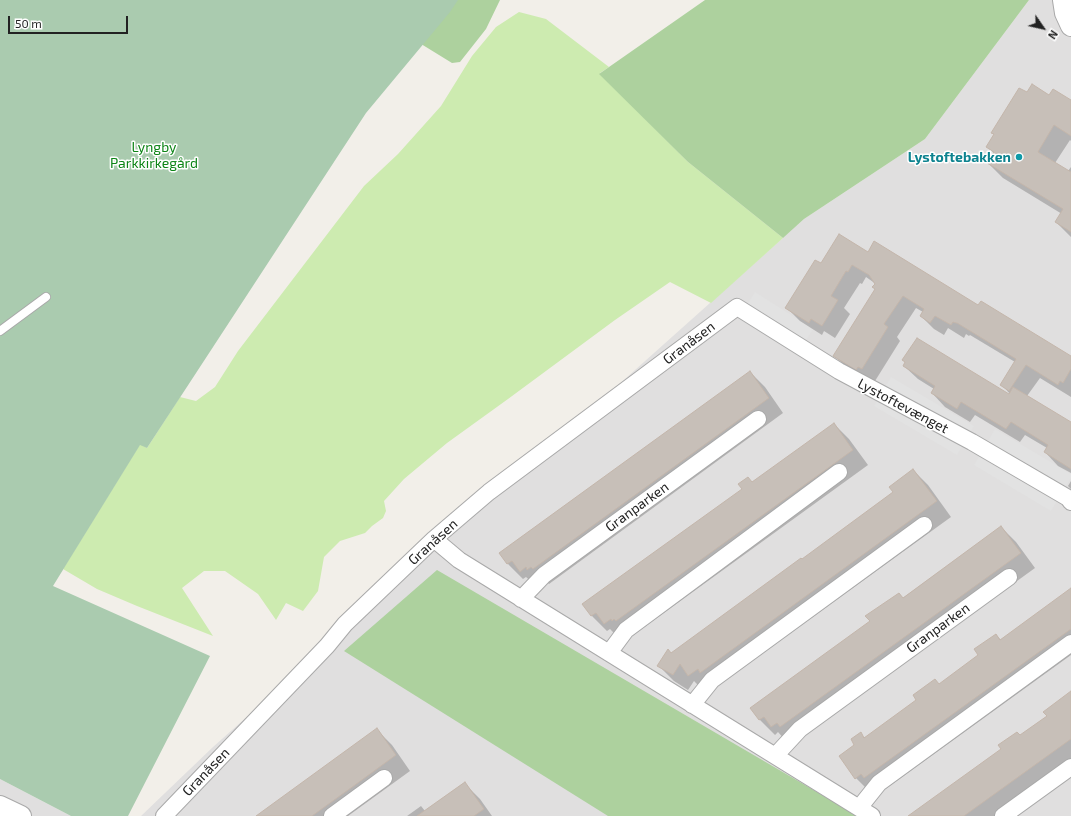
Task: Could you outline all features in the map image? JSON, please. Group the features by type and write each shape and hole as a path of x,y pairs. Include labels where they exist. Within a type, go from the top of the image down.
{"street":[{"path":"1063,0 1065,13 1071,26"},
{"name":"Lystoftevænget","path":"737,307 839,371 972,442 1068,498 1071,502"},
{"name":"Granåsen","path":"164,816 327,646 345,624 434,539 489,492 737,307"},
{"name":"Granparken","path":"521,599 544,576 758,420"},
{"path":"609,653 626,630 839,472"},
{"path":"692,705 712,680 924,525"},
{"path":"434,539 459,560 865,812 879,783 1071,643"},
{"name":"Granparken","path":"775,756 800,729 1009,577"},
{"path":"1003,816 1071,767"},
{"path":"332,816 384,778"},
{"path":"0,806 21,816"}],"lane":[{"path":"0,332 46,297"}],"shaded area":[{"path":"1029,0 1071,0 1071,816 141,816 213,747 804,219 925,139"},
{"path":"755,292 813,329 805,342 746,306"},
{"path":"891,377 974,426 957,455 874,406"},
{"path":"995,429 1071,474 1071,478 1051,511 974,465"},
{"path":"0,779 71,816 0,816"}],"green space":[{"name":"Lyngby Parkkirkegård","path":"0,0 458,0 450,12 366,113 147,448 140,445 53,586 210,656 128,816 71,816 0,779"},
{"path":"414,0 500,0 486,29 460,62 452,63 413,39"},
{"path":"705,0 1029,0 925,139 804,219 783,238 688,162 599,74"},
{"path":"519,12 546,19 609,67 600,73 688,162 783,238 711,303 670,282 615,320 447,443 404,479 384,501 386,511 383,518 365,533 340,541 324,557 318,591 303,611 286,603 276,620 258,594 225,571 204,571 182,588 213,636 97,589 63,569 140,444 147,448 180,397 196,401 215,387 238,351 364,186 398,154 441,106 472,56 496,27"},
{"path":"437,570 858,816 608,816 344,651"}],"building":[{"name":"Lystoftebakken","path":"1032,84 1049,95 1053,89 1071,100 1071,136 1054,125 1038,152 1071,172 1071,232 1055,222 1063,209 987,163 994,152 986,147 994,134 991,133 1019,88 1027,92"},
{"path":"839,234 868,252 874,241 978,305 981,301 1071,356 1071,369 1063,383 1060,381 1058,385 1026,365 1009,391 1000,385 1016,359 957,323 953,322 951,325 935,316 930,323 920,316 924,309 903,296 884,324 888,327 862,369 858,367 856,370 833,356 875,289 872,287 875,284 869,275 852,265 848,272 846,271 831,296 838,300 822,326 811,319 809,323 785,308 815,260 821,263"},
{"path":"917,338 1009,394 1013,387 1071,422 1071,469 1044,452 1048,445 1011,422 1006,429 961,402 957,409 931,393 935,386 903,366 905,362 902,360"},
{"path":"750,371 769,398 533,569 531,567 527,570 526,567 520,572 512,561 507,564 499,553"},
{"path":"834,423 853,450 616,621 614,619 612,621 611,619 604,624 596,613 591,616 582,604 742,489 738,484 748,477 752,482"},
{"path":"913,469 937,501 700,673 698,669 688,676 680,664 673,675 657,666 668,649 671,653 801,558 802,559 893,492 889,487"},
{"path":"1001,526 1021,553 780,727 777,723 771,727 764,717 759,720 750,708 870,621 865,616 899,593 903,598"},
{"path":"1071,588 1071,629 864,778 861,774 855,779 839,756 854,745 851,739 861,732 864,738 916,700 913,695 935,679 939,684 978,655 974,649 996,634 1000,640"},
{"path":"1071,691 1071,739 964,816 908,816 1001,749 998,745 1017,732 1020,735 1047,716 1043,712"},
{"path":"377,728 396,755 355,785 312,816 256,816"},
{"path":"465,782 484,809 474,816 417,816"}],"place":[{"name":"Lystoftebakken","path":"1019,157"}]}
